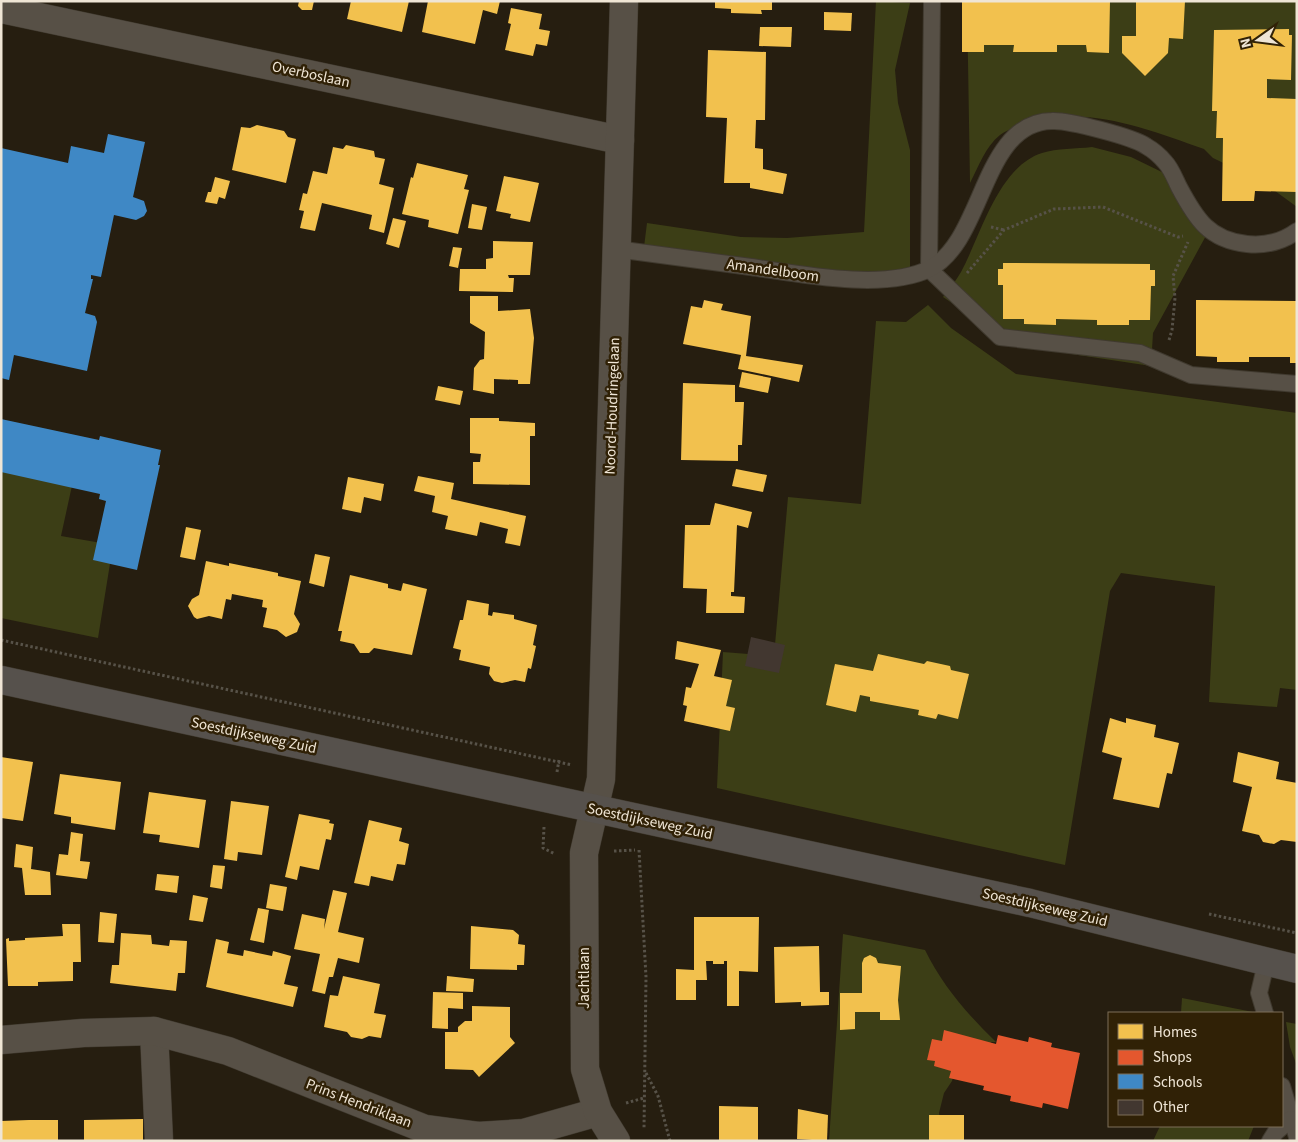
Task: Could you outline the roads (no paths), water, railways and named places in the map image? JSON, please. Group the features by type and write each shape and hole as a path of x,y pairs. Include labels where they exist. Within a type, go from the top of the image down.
{"main road":[{"name":"Soestdijkseweg Zuid","path":"1,680 1030,903 1297,969"}],"street":[{"name":"Noord-Houdringelaan","path":"595,810 601,779 602,761 624,1"},
{"name":"Overboslaan","path":"1,9 620,140"},
{"name":"Jachtlaan","path":"595,810 584,853 585,1068 598,1112 616,1141"},
{"name":"Prins Hendriklaan","path":"1,1040 83,1033 154,1031 228,1051 425,1129 478,1136 524,1134 598,1112"},
{"path":"154,1031 159,1141"}],"lane":[{"path":"932,1 929,269 1000,337 1140,353 1191,375 1297,384"},
{"path":"929,269 952,250 968,224 995,160 1012,139 1028,127 1050,120 1076,123 1145,145 1166,163 1183,194 1206,228 1230,242 1256,245 1293,241"},
{"name":"Amandelboom","path":"616,249 838,279 890,280 929,269"},
{"path":"1265,1012 1259,993 1266,962"},
{"path":"1283,1090 1297,1137"},
{"path":"1283,1125 1291,1118"},
{"path":"1270,1141 1274,1133 1281,1127"}]}
